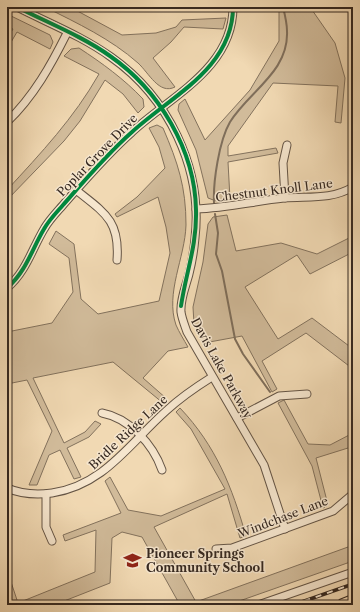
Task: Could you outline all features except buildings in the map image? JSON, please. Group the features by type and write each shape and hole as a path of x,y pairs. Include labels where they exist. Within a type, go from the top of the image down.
{"main road":[{"path":"343,605 353,601"}],"street":[{"name":"Davis Lake Parkway","path":"17,7 110,56 141,82 161,108 183,149 190,170 196,209 193,256 183,296 181,312 187,332 264,465 285,529"},
{"name":"Poplar Grove Drive","path":"7,288 24,268 44,229 54,214 130,133 201,75 213,63 226,42 231,27 233,7"},
{"path":"7,122 28,100 43,79 67,33"},
{"path":"285,198 283,163 287,145"},
{"name":"Chestnut Knoll Lane","path":"196,209 225,208 285,198 326,197 341,193 353,187"},
{"path":"76,190 97,206 112,222 117,238 117,260"},
{"name":"Bridle Ridge Lane","path":"7,488 23,493 46,494 70,489 91,481 102,473 179,399 212,377"},
{"path":"237,418 279,396 307,394"},
{"path":"102,413 118,418 140,436 154,452 162,470"},
{"path":"46,494 46,527 52,541"},
{"name":"Windchase Lane","path":"216,549 232,548 333,511 348,500 353,494"},
{"path":"258,605 353,572"}],"shaded area":[{"path":"45,7 70,7 122,35 156,33 176,27 182,20 226,18 223,29 184,27 171,42 153,58 175,87 169,89 159,86 138,63 117,46"},
{"path":"279,7 310,7 335,43 345,78 341,123 335,122 338,86 273,83 228,146 228,156 276,148 278,153 228,162 230,199 216,201 208,198 196,150 178,110 179,104 185,99 205,140 250,90 279,41"},
{"path":"7,14 50,35 53,42 50,49 17,32 7,49 7,39 13,29 7,26"},
{"path":"79,48 104,65 128,85 143,99 144,107 138,113 123,94 105,80 80,121 64,141 7,200 7,190 68,120 99,74 64,56 71,49"},
{"path":"157,125 163,128 173,153 180,175 185,199 185,237 176,275 173,313 176,325 188,347 168,351 143,378 167,399 163,403 113,362 33,378 64,443 85,432 95,421 101,424 89,437 67,448 81,477 74,479 60,450 49,455 37,485 29,485 52,431 27,380 7,384 7,332 52,323 73,292 69,258 49,244 56,231 74,244 81,299 98,314 159,301 170,253 166,227 158,197 117,217 115,214 137,197 165,168 159,147 149,128"},
{"path":"227,215 236,251 281,243 317,254 353,236 353,252 310,274 297,255 245,287 278,339 312,318 353,349 353,369 306,333 262,361 277,389 272,392 242,336 204,343 194,324 193,307 203,262 208,224 213,217"},
{"path":"284,400 308,444 330,445 353,433 353,451 348,448 316,458 328,505 323,508 312,466 278,403"},
{"path":"180,408 193,422 213,452 235,501 246,536 240,538 227,494 154,527 196,602 353,544 353,561 228,605 180,605 142,537 122,532 112,538 110,583 54,605 8,605 7,570 18,603 95,572 96,530 65,541 63,535 121,513 105,481 110,477 128,510 161,516 225,489 191,429 176,412"}],"waterway":[{"path":"214,203 218,162 226,130 238,111 275,70 282,58 286,45 287,31 283,7"},
{"path":"215,214 218,233 216,254 222,271 235,339 243,354 270,392"}],"railway":[{"path":"293,605 353,584"}],"cycle path":[{"path":"17,7 76,36 110,56 128,70 144,86 171,123 189,165 194,188 196,210 195,235 181,306"},
{"path":"7,288 14,282 24,268 48,223 96,167 132,132 181,93 211,64 223,47 230,28 233,7"}],"place":[{"name":"Pioneer Springs Community School","path":"133,560"}]}
